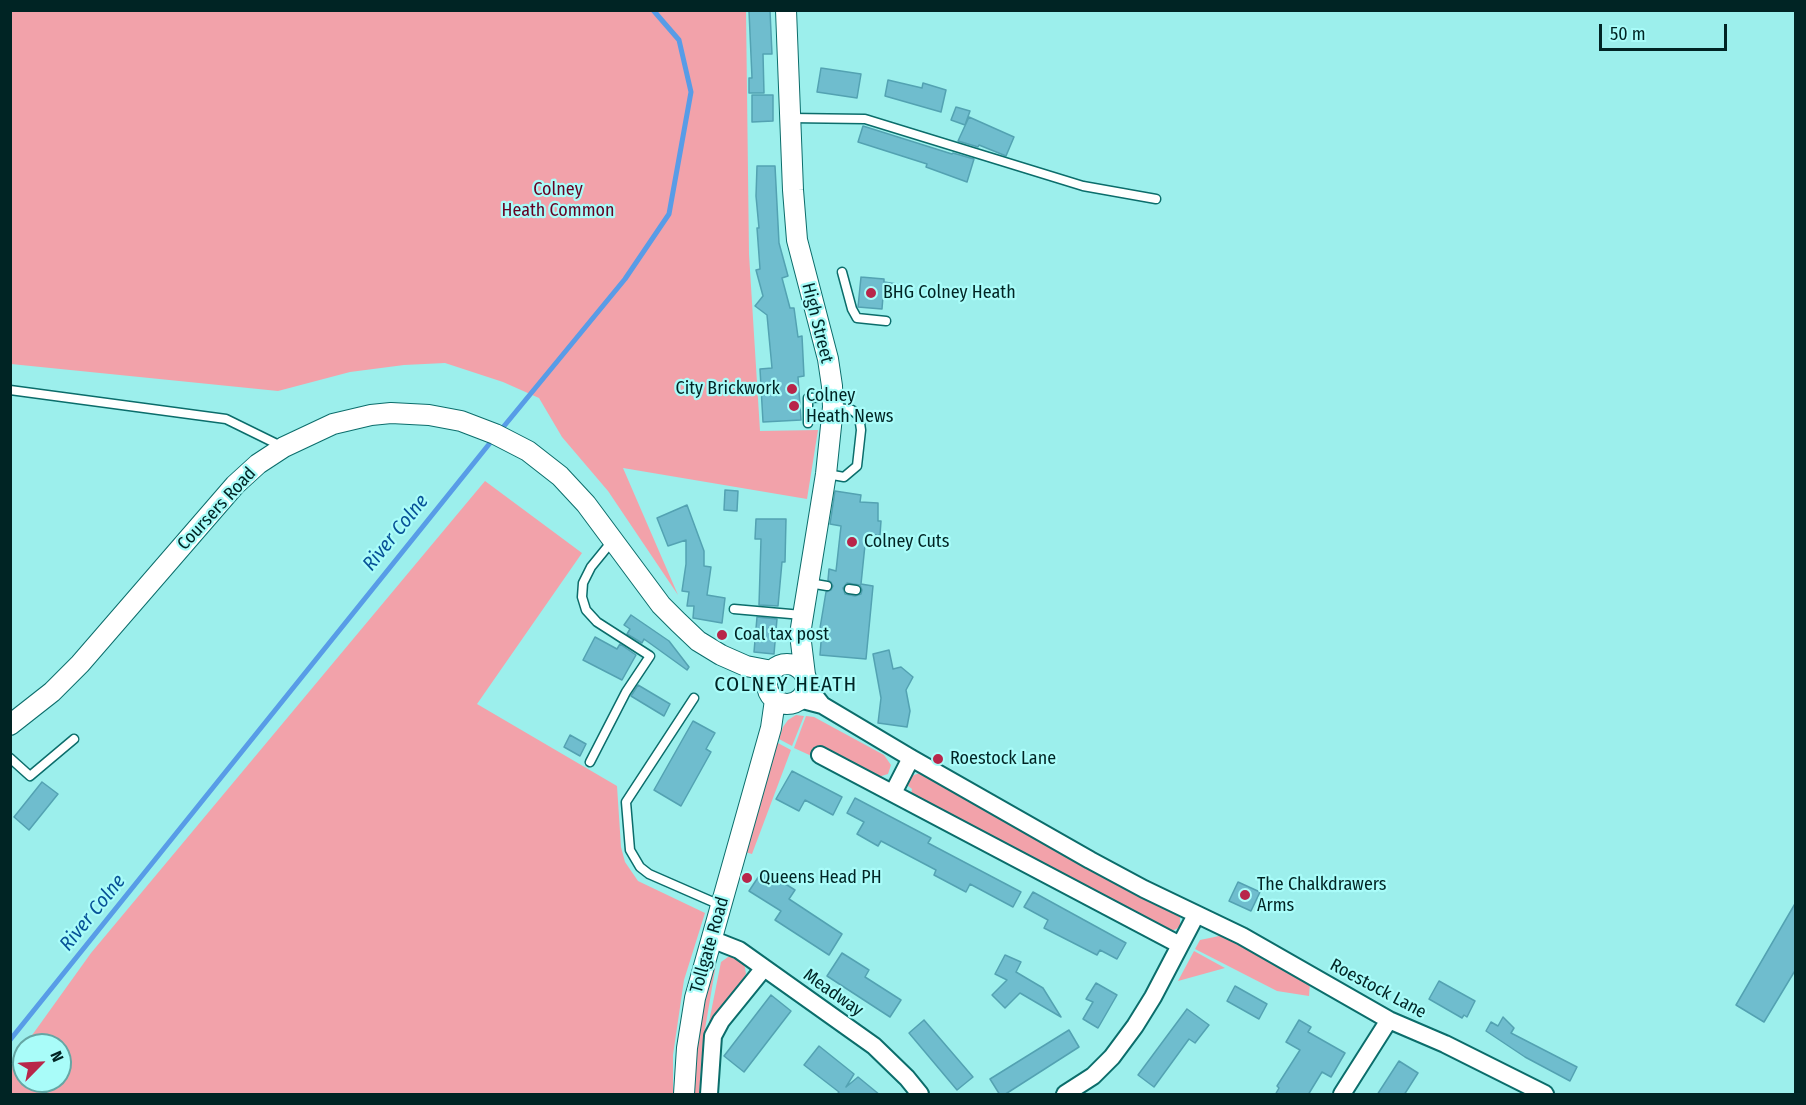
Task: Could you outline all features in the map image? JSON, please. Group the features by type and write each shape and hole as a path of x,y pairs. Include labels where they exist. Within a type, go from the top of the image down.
{"street":[{"name":"High Street","path":"786,10 797,240 828,359 833,402 817,585 802,625 787,686"},
{"name":"Coursers Road","path":"10,725 52,692 80,664 235,485 258,464 284,447 333,424 371,416 410,413 461,421 495,434 528,451 548,465 572,488 661,605 698,641 721,655 787,686"},
{"name":"Roestock Lane","path":"787,686 1090,860 1242,936 1389,1020 1445,1044 1545,1095"},
{"name":"Tollgate Road","path":"684,1095 690,1023 711,939 771,728 787,686"},
{"path":"820,755 1180,945"},
{"path":"893,793 911,758"},
{"path":"1065,1095 1093,1076 1112,1057 1135,1026 1154,997 1196,915"},
{"name":"Meadway","path":"711,939 739,950 874,1046 907,1078 920,1095"},
{"path":"709,1095 713,1036 721,1021 764,968"},
{"path":"1342,1095 1389,1020"}],"lane":[{"path":"790,118 865,119 1083,186 1156,199"},
{"path":"842,272 852,309 857,318 886,321"},
{"path":"10,390 226,419 284,447"},
{"path":"808,423 807,398 833,402 852,410 859,416 861,430 857,466 844,477 826,474"},
{"path":"590,762 626,692 650,656 597,622 586,610 582,597 583,583 591,567 613,540"},
{"path":"734,609 802,625"},
{"path":"694,698 626,802 630,850 640,867 649,874 721,905"},
{"path":"10,758 30,776 74,739"}],"green space":[{"name":"Colney Heath Common","path":"10,11 746,11 749,254 760,431 818,430 807,499 623,468 678,595 608,491 562,437 539,398 503,382 445,363 404,365 350,372 278,391 11,364"},
{"path":"485,481 582,553 477,704 617,786 621,847 625,862 638,881 705,913 684,980 673,1055 673,1094 11,1094 12,1064 12,1093 72,1093 72,1033 34,1033 91,953"},
{"path":"796,715 804,716 792,746 779,739 783,727"},
{"path":"806,716 814,717 884,755 891,765 888,774 878,777 816,758 794,748"},
{"path":"776,742 791,750 752,854 745,852"},
{"path":"920,773 1176,913 1180,917 1180,927 1170,932 911,794 912,789 907,785 909,779"},
{"path":"1224,935 1310,982 1309,996 1277,991 1195,949 1200,940"},
{"path":"1194,951 1225,968 1178,981"},
{"path":"734,956 744,962 746,974 707,1032 721,962"},
{"path":"716,964 703,1041 699,1094 693,1094 695,1042 711,970"}],"building":[{"path":"749,11 770,11 772,54 763,54 764,93 749,93 749,78 752,78"},
{"path":"821,68 861,74 857,98 817,92"},
{"path":"888,80 922,88 923,83 946,90 941,112 885,96"},
{"path":"752,95 773,95 773,121 752,122"},
{"path":"956,107 970,111 965,125 951,120"},
{"path":"969,117 1014,137 1006,156 979,145 978,147 958,141"},
{"path":"863,126 974,159 967,182 926,167 927,164 858,142"},
{"path":"757,166 775,166 779,243 788,276 782,278 790,308 794,308 798,337 802,336 804,376 798,377 801,420 763,422 760,369 772,368 767,315 755,306 763,296 756,270 760,269 756,196"},
{"path":"861,277 884,279 884,282 897,284 896,297 883,296 882,309 858,307"},
{"path":"725,490 738,491 737,511 724,510"},
{"path":"835,491 861,495 860,502 878,503 878,521 881,521 880,535 866,535 861,584 873,586 866,659 820,655 822,629 820,628 826,592 833,586 828,580 829,569 836,571 841,526 830,524","holes":["847,583 860,585 861,594 855,596 845,594 843,588"]},
{"path":"687,505 704,551 704,566 711,567 707,595 725,598 722,623 693,618 694,606 687,606 689,592 682,591 686,564 686,540 668,546 657,518"},
{"path":"756,519 786,519 785,562 782,562 778,606 759,605 761,539 755,539"},
{"path":"631,615 669,641 689,667 687,670 644,639 642,643 627,634 630,629 624,625"},
{"path":"757,617 777,619 774,654 754,652"},
{"path":"595,637 617,649 620,644 636,655 622,680 583,660"},
{"path":"889,650 893,669 901,667 913,677 906,690 910,711 907,727 878,723 881,698 873,654"},
{"path":"638,685 670,704 664,716 631,696"},
{"path":"693,721 715,733 706,749 711,752 681,806 654,790"},
{"path":"570,735 586,744 580,756 564,747"},
{"path":"792,771 842,797 833,815 805,800 799,811 776,799"},
{"path":"42,782 58,794 29,830 14,817"},
{"path":"855,798 931,838 928,843 1021,892 1013,907 970,884 966,892 934,875 936,870 881,841 878,846 857,834 864,822 847,813"},
{"path":"763,870 795,890 789,899 842,934 829,955 775,920 781,911 749,891"},
{"path":"1238,882 1260,892 1251,911 1229,901"},
{"path":"1033,892 1126,943 1117,959 1100,950 1097,955 1044,928 1048,920 1024,907"},
{"path":"1796,902 1796,969 1764,1022 1736,1005"},
{"path":"842,953 869,970 865,977 901,1000 890,1017 827,976"},
{"path":"1005,955 1021,962 1016,972 1043,988 1061,1017 1020,993 1005,1008 992,995 1007,980 995,974"},
{"path":"1439,981 1475,1001 1467,1017 1464,1015 1462,1018 1429,999"},
{"path":"1096,983 1117,995 1098,1028 1083,1019 1093,1002 1086,999"},
{"path":"1235,986 1267,1004 1259,1019 1227,1001"},
{"path":"771,995 791,1011 744,1072 724,1056"},
{"path":"1187,1009 1209,1025 1195,1043 1189,1039 1154,1087 1138,1075"},
{"path":"1503,1017 1514,1028 1511,1033 1577,1067 1570,1081 1525,1057 1486,1031 1491,1022 1498,1026"},
{"path":"924,1020 973,1077 957,1090 909,1033"},
{"path":"1299,1020 1311,1027 1308,1032 1345,1053 1331,1077 1322,1072 1308,1095 1275,1095 1279,1088 1277,1086 1300,1050 1286,1042"},
{"path":"1069,1030 1079,1047 1004,1095 1000,1095 990,1079"},
{"path":"819,1046 854,1074 846,1087 858,1077 880,1095 836,1095 839,1092 804,1065"},
{"path":"1399,1061 1418,1073 1404,1095 1377,1095"}],"waterway":[{"name":"River Colne","path":"500,431 625,279 669,214 691,92 679,40 653,10"},
{"name":"River Colne","path":"10,1040 494,438"}],"place":[{"name":"BHG Colney Heath","path":"871,293"},
{"name":"City Brickwork","path":"792,389"},
{"name":"Colney Heath News","path":"794,406"},
{"name":"Colney Cuts","path":"852,542"},
{"name":"Coal tax post","path":"722,635"},
{"name":"Roestock Lane","path":"938,759"},
{"name":"Queens Head PH","path":"747,878"},
{"name":"The Chalkdrawers Arms","path":"1245,895"}],"district":[{"name":"COLNEY HEATH","path":"786,685"}]}
